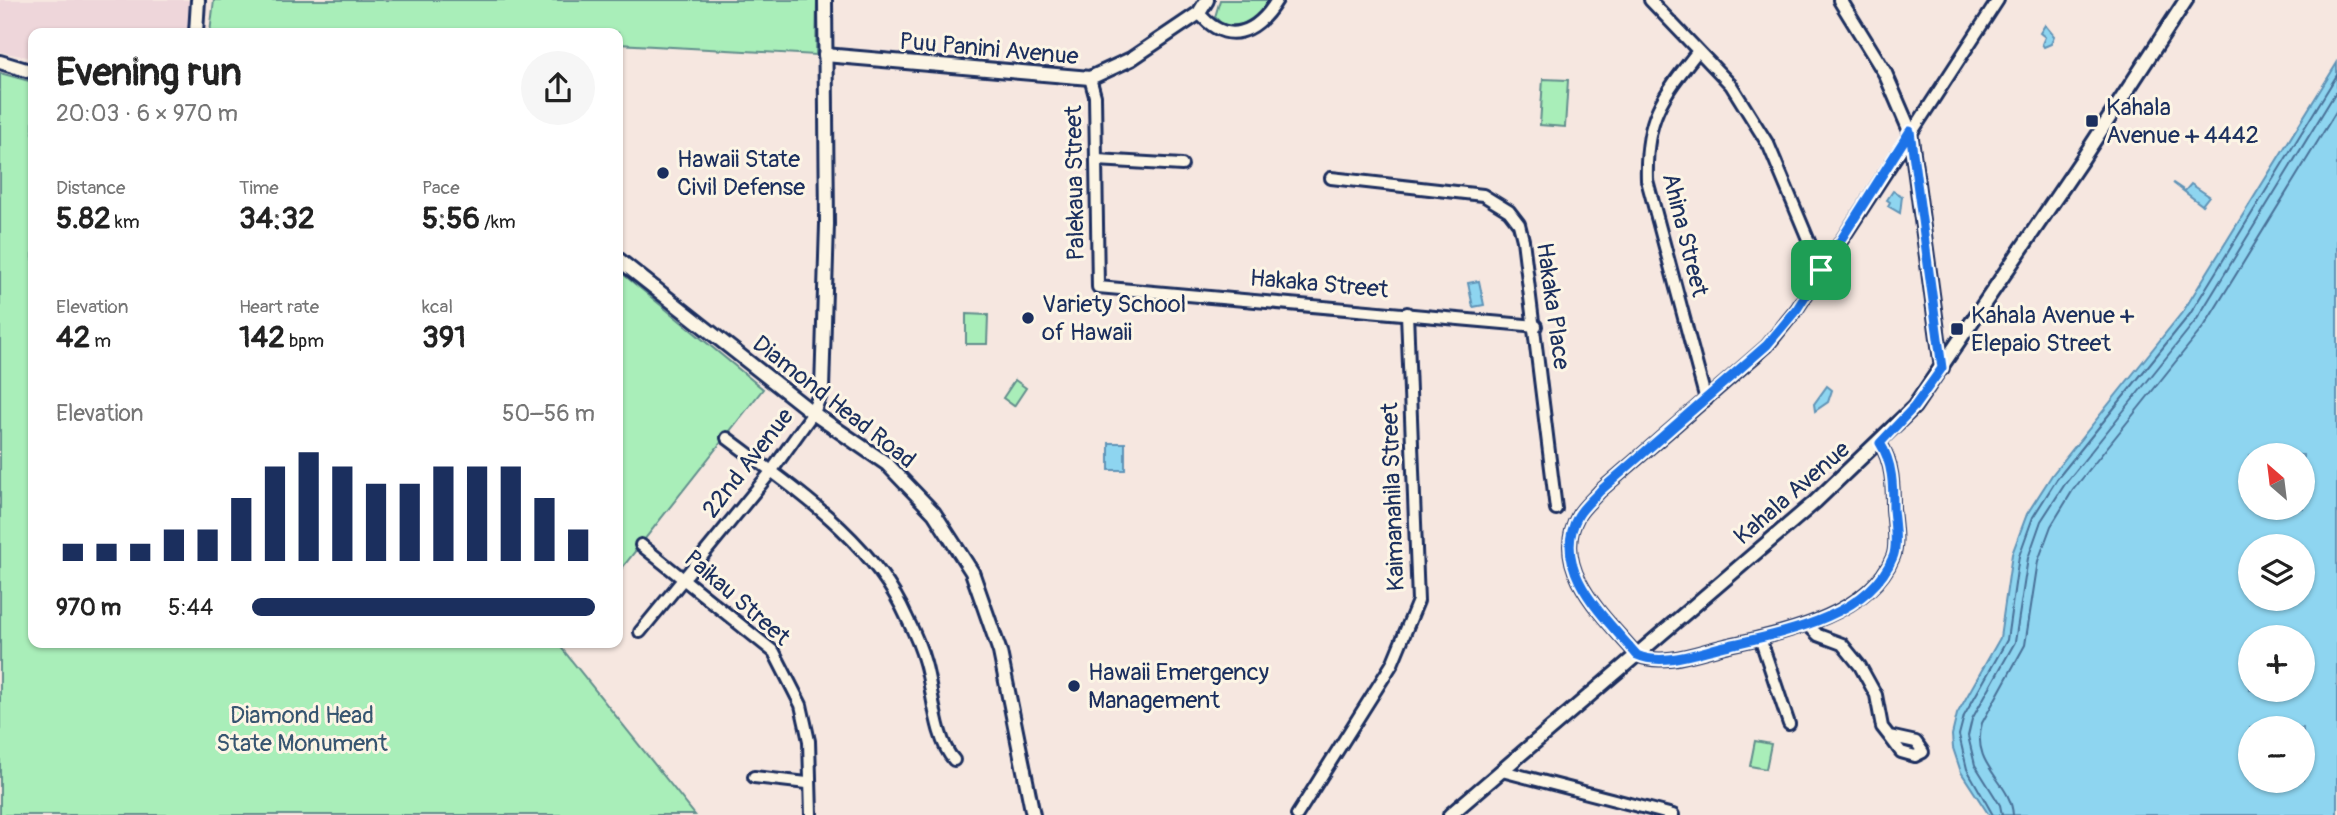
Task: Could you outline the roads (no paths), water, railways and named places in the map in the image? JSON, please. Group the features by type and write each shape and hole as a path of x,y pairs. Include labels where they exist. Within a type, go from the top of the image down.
{"street":[{"path":"196,28 198,0"},
{"name":"22nd Avenue","path":"640,632 770,473 813,413 822,388 827,225 825,0"},
{"name":"Puu Panini Avenue","path":"825,55 1090,78 1132,59 1199,13 1208,0"},
{"path":"1199,13 1217,29 1243,31 1266,18 1277,0"},
{"path":"1650,0 1731,85 1769,146 1821,270"},
{"path":"1840,0 1885,73 1910,131 1942,368"},
{"path":"1880,443 1887,453 1892,471 1894,556 1874,583 1835,615 1760,638 1667,659 1646,659 1637,655 1588,596 1573,570 1570,543 1578,516 1600,491 1767,345 1797,309 1910,131 1998,0"},
{"name":"Kahala Avenue","path":"1450,815 1880,443 1914,407 2186,0"},
{"name":"Ahina Street","path":"1698,51 1667,90 1650,125 1646,147 1647,180 1706,400"},
{"path":"0,62 28,70"},
{"name":"Palekaua Street","path":"1090,78 1095,96 1098,287"},
{"path":"1097,160 1182,165"},
{"name":"Hakaka Place","path":"1331,178 1468,191 1498,201 1518,224 1523,240 1536,326 1556,509"},
{"name":"Diamond Head Road","path":"623,263 813,413 887,464 934,513 972,572 1000,652 1033,815"},
{"name":"Hakaka Street","path":"1098,287 1536,326"},
{"name":"Kaimanahila Street","path":"1297,815 1392,664 1418,601 1407,313"},
{"path":"727,438 850,536 898,599 924,659 943,742 954,760"},
{"name":"Paikau Street","path":"641,544 774,652 801,705 809,741 807,783 811,815"},
{"path":"1808,625 1818,635 1842,644 1860,666 1876,695 1882,727 1889,736"},
{"path":"1760,638 1789,724"},
{"path":"1502,771 1673,815"},
{"path":"754,776 807,783"}],"water":[{"path":"2045,25 2054,36 2051,44 2044,47 2042,44 2045,37 2040,33"},
{"path":"2337,63 2337,815 1989,815 1961,772 1953,748 1952,735 1957,714 2000,638 2012,554 2027,514 2052,475 2184,310"},
{"path":"2173,183 2185,191 2191,184 2209,196 2202,205"},
{"path":"1893,191 1902,196 1900,213 1888,206 1890,202 1887,200"},
{"path":"1479,281 1484,305 1473,307 1468,283"},
{"path":"1827,386 1832,390 1828,402 1815,411 1814,404"},
{"path":"1109,443 1125,443 1125,470 1109,470"}],"place":[{"name":"Kahala Avenue + 4442","path":"2092,121"},
{"name":"Hawaii State Civil Defense","path":"663,173"},
{"name":"Variety School of Hawaii","path":"1028,318"},
{"name":"Kahala Avenue + Elepaio Street","path":"1957,329"},
{"name":"Hawaii Emergency Management","path":"1074,686"}],"park label":[{"name":"Diamond Head State Monument","path":"302,729"}]}
